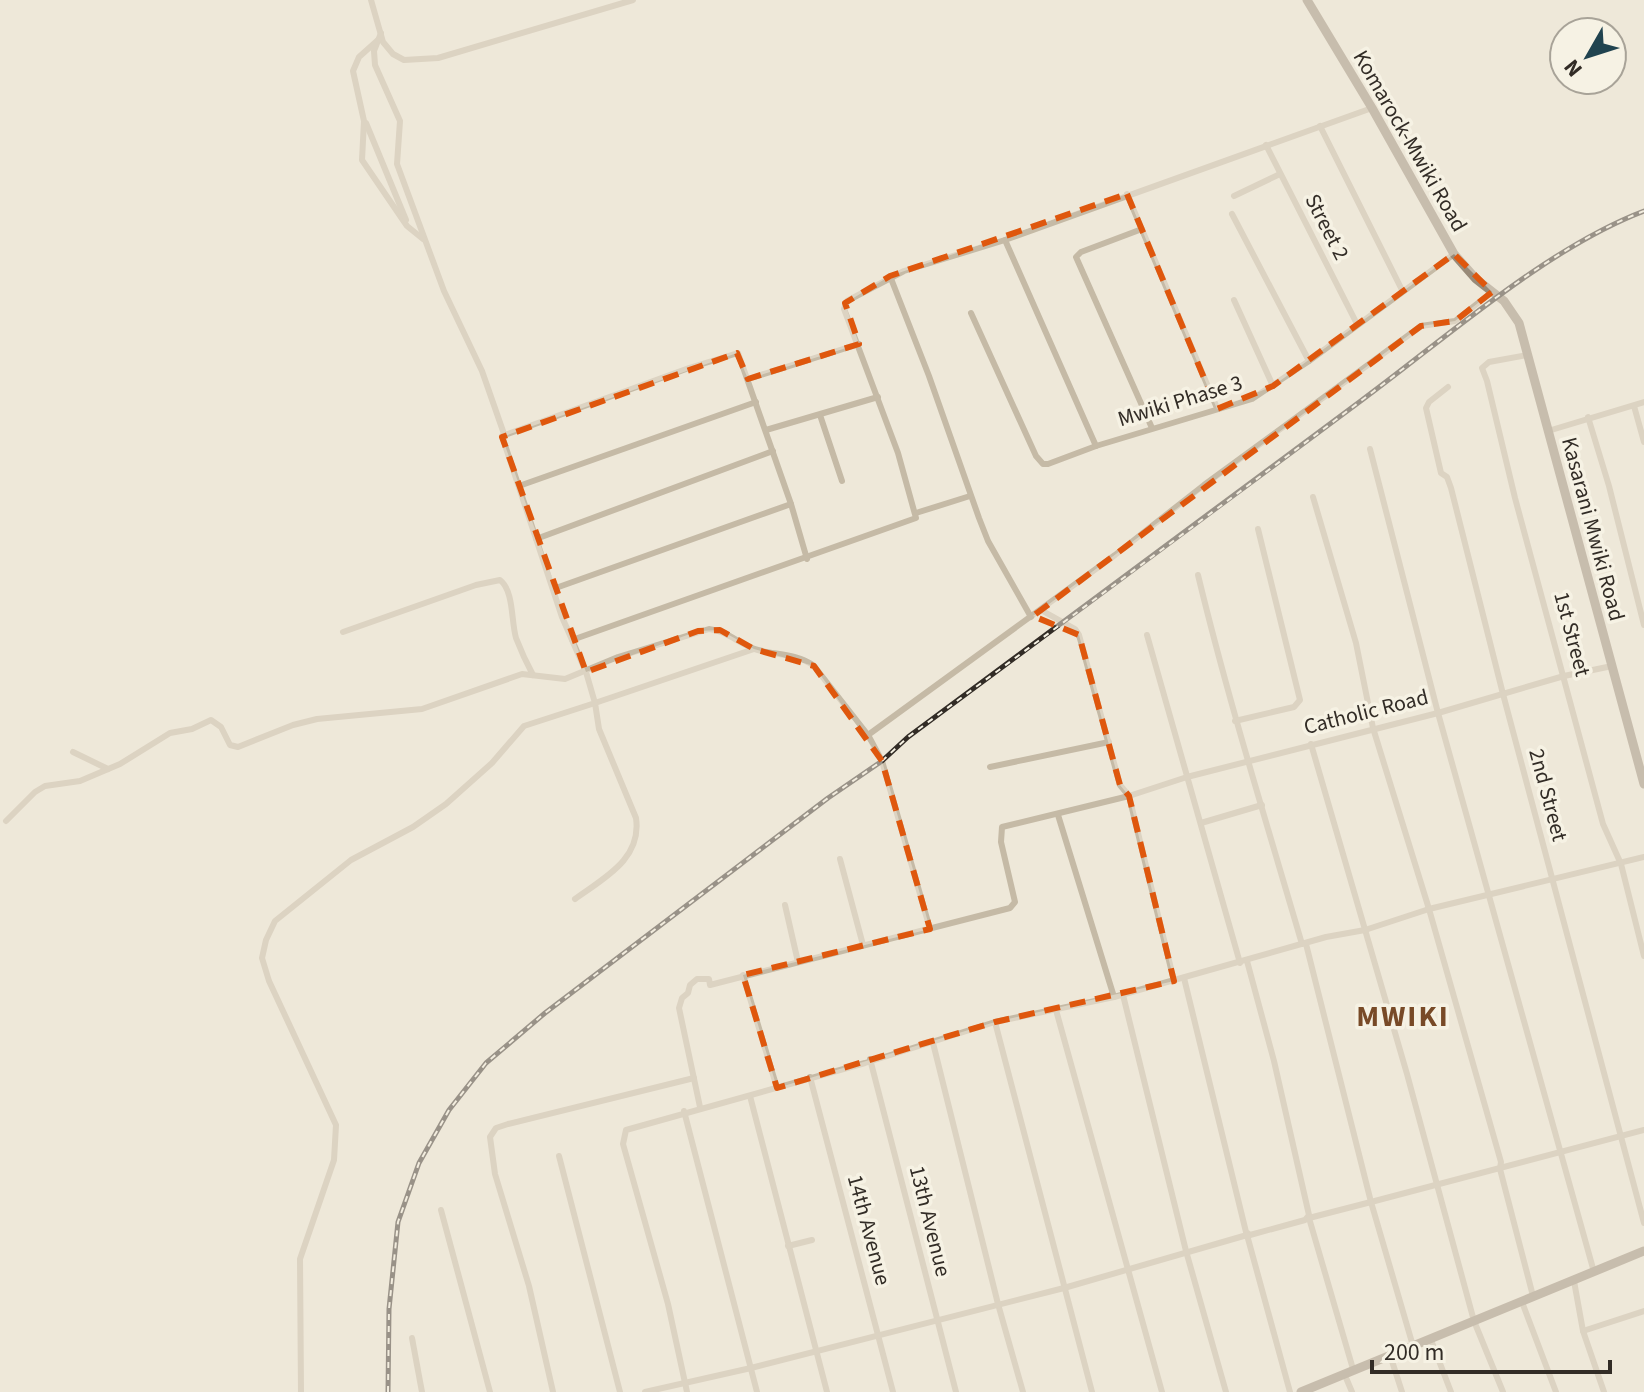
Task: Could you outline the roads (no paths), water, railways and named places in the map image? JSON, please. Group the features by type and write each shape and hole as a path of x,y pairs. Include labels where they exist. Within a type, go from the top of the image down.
{"main road":[{"name":"Komarock-Mwiki Road","path":"1307,0 1454,254 1492,292"},
{"name":"Kasarani Mwiki Road","path":"1492,292 1515,315 1644,784"},
{"path":"1301,1392 1644,1251"}],"street":[{"path":"371,0 383,42 393,54 404,60 438,58 633,0"},
{"path":"380,36 359,57 353,71 364,121 408,227"},
{"path":"380,36 374,51 375,65 400,121 397,164 444,291 482,371 553,589 586,672 595,703 595,718 636,818 638,833 628,857 575,899"},
{"path":"572,640 915,520 916,513 878,397 844,309 845,303 890,276 1005,240 1372,108"},
{"path":"364,121 362,160 408,227 426,242"},
{"path":"1320,126 1402,290"},
{"name":"Street 2","path":"1266,145 1357,324"},
{"path":"1234,196 1280,174"},
{"path":"1127,194 1217,408"},
{"path":"1232,214 1309,361"},
{"path":"1142,229 1081,252 1076,257 1152,428"},
{"path":"1005,240 1096,446"},
{"name":"Mwiki Phase 3","path":"971,313 1039,461 1048,464 1152,428 1217,408 1239,405 1309,361 1454,254"},
{"path":"890,276 988,541 1031,617"},
{"path":"868,735 1421,326 1455,321 1492,292"},
{"path":"1234,300 1273,386"},
{"path":"748,379 859,344"},
{"path":"504,434 737,353 766,430 807,559"},
{"name":"1st Street","path":"1527,355 1489,362 1482,368 1482,373 1487,381 1515,498 1603,824 1621,864 1644,956"},
{"name":"2nd Street","path":"1448,387 1426,408 1441,473 1447,477 1451,488 1644,1223"},
{"path":"766,430 878,397"},
{"path":"519,486 756,402"},
{"path":"1548,431 1644,402"},
{"path":"1634,406 1644,442"},
{"path":"820,415 842,481"},
{"path":"1588,417 1644,625"},
{"path":"1370,449 1438,713 1594,1272"},
{"path":"536,539 773,451"},
{"path":"916,513 970,496"},
{"path":"1313,497 1356,643 1373,728 1429,909 1501,1162 1500,1169 1533,1296"},
{"path":"553,589 791,504"},
{"path":"1235,721 1294,707 1300,700 1258,529"},
{"path":"1198,575 1235,721 1304,944 1371,1202 1413,1346"},
{"path":"343,632 476,585 500,580 508,591 515,633 533,675"},
{"path":"1041,610 1075,629 1079,635 1120,785 1129,796 1174,981"},
{"path":"6,821 45,786 80,781 108,769 170,733 192,729 211,720 221,727 230,745 238,747 317,719 422,709 522,674 565,679 629,653 709,629 720,630 754,649 806,659 868,735 882,761 930,929 710,985 709,979 697,979 680,1002 700,1107"},
{"path":"1147,635 1280,1086 1308,1218 1352,1392"},
{"path":"301,1392 300,1259 334,1160 336,1125 328,1102 269,981 262,958 275,921 351,860 413,827 446,804 492,763 524,726 754,649"},
{"name":"Catholic Road","path":"930,929 1014,905 1001,842 1002,827 1058,815 1187,777 1438,713 1564,676 1612,666"},
{"path":"990,767 1109,742"},
{"path":"1311,744 1474,1321 1503,1392"},
{"path":"73,752 108,769"},
{"path":"1201,823 1262,805"},
{"path":"1058,815 1114,997"},
{"path":"687,1392 668,1304 623,1137 631,1127 750,1096 995,1022 1123,995 1326,937 1365,930 1429,909 1644,857"},
{"path":"840,859 863,945"},
{"path":"785,905 798,962"},
{"path":"743,975 777,1088"},
{"path":"1184,978 1247,1235 1290,1392"},
{"path":"1123,995 1186,1251 1226,1392"},
{"path":"1056,1010 1162,1392"},
{"path":"995,1022 1092,1392"},
{"path":"933,1043 1023,1392"},
{"name":"13th Avenue","path":"870,1059 956,1392"},
{"name":"14th Avenue","path":"810,1077 893,1392"},
{"path":"553,1392 529,1286 495,1174 490,1137 496,1128 508,1124 694,1078"},
{"path":"750,1096 827,1392"},
{"path":"684,1111 757,1392"},
{"path":"645,1392 1064,1288 1186,1251 1644,1130"},
{"path":"559,1156 620,1392"},
{"path":"441,1210 490,1392"},
{"path":"788,1246 812,1240"},
{"path":"1574,1281 1583,1331 1604,1392"},
{"path":"1522,1302 1556,1392"},
{"path":"1583,1331 1644,1311"},
{"path":"412,1338 422,1392"},
{"path":"1431,1340 1451,1392"},
{"path":"1390,1355 1402,1392"}],"railway":[{"path":"388,1392 389,1309 398,1222 419,1163 449,1110 486,1063 545,1013 828,798 882,761 908,737 1498,296 1571,247 1644,211"}],"district":[{"name":"MWIKI","path":"1403,1016"}]}
